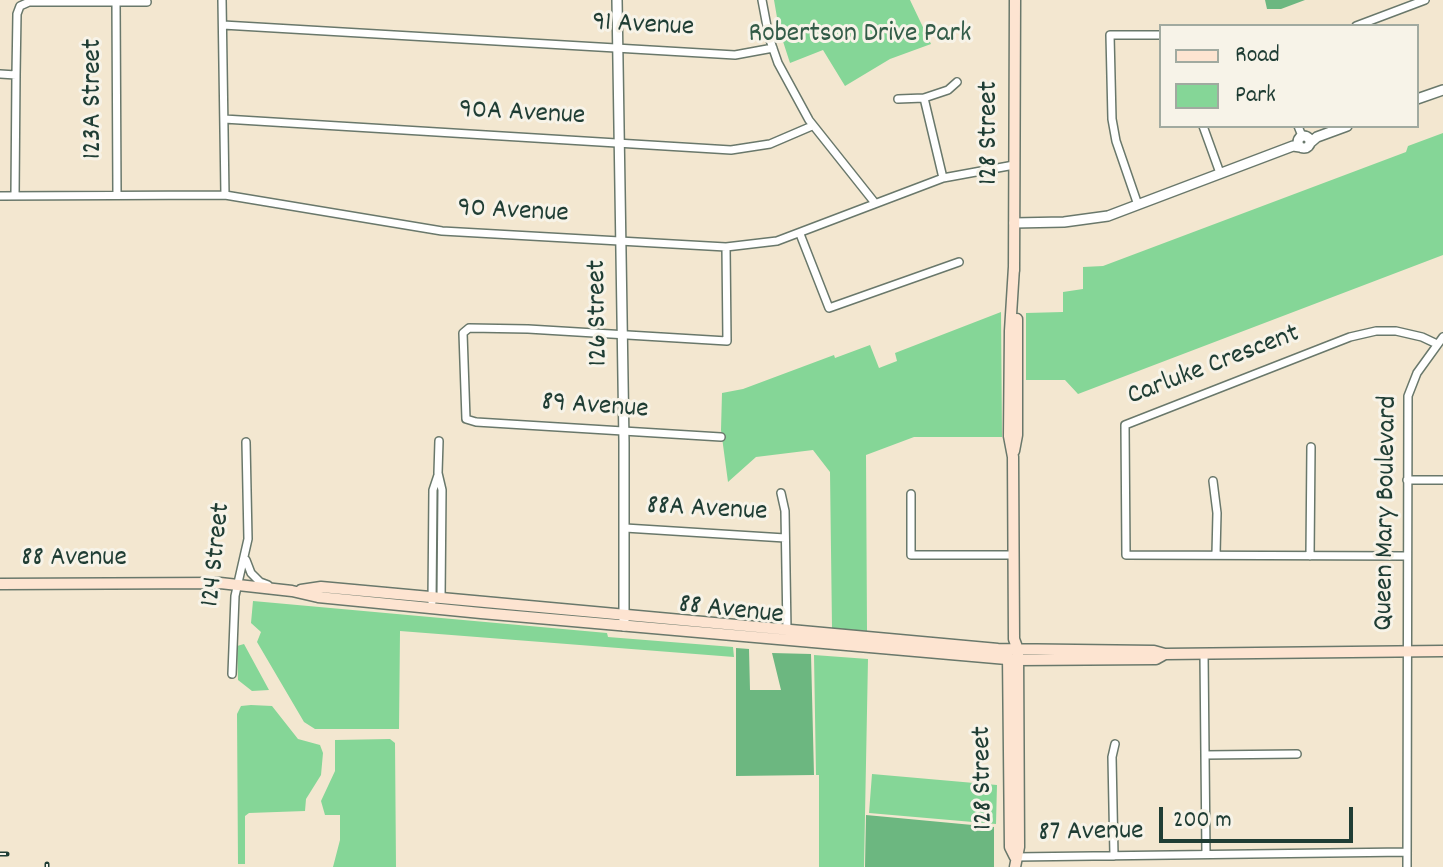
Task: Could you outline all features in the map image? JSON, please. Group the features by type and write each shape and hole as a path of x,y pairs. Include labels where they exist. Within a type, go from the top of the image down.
{"main road":[{"name":"128 Street","path":"1015,0 1014,267 1018,392 1013,457 1010,847 1015,862"},
{"name":"88 Avenue","path":"0,584 236,585 288,590 318,597 436,603 1013,655 1113,650 1165,654 1443,651"},
{"name":"88 Avenue","path":"624,621 787,631 1013,655"}],"street":[{"path":"222,0 225,195"},
{"name":"126 Street","path":"617,0 624,621"},
{"path":"762,0 778,63 812,126 875,203"},
{"path":"1361,24 1425,0"},
{"name":"123A Street","path":"116,2 117,195"},
{"path":"15,196 17,14 22,4 147,2"},
{"name":"91 Avenue","path":"223,25 735,55 773,48"},
{"path":"1138,205 1116,141 1112,119 1110,35 1159,35"},
{"path":"0,74 16,75"},
{"path":"898,99 924,98 948,90 957,82"},
{"path":"1419,98 1443,90"},
{"path":"924,98 943,178"},
{"name":"90A Avenue","path":"224,119 746,149 784,140 812,126"},
{"path":"1204,128 1220,173"},
{"path":"1014,223 1076,221 1108,216 1303,139 1340,128"},
{"name":"90 Avenue","path":"0,196 225,195 442,231 726,247 777,241 943,178 1014,165"},
{"path":"800,234 826,312 959,262"},
{"path":"622,336 727,341 726,247"},
{"name":"89 Avenue","path":"622,336 469,328 463,333 466,419 624,433 721,437"},
{"name":"Carluke Crescent","path":"1406,556 1126,555 1125,425 1350,337 1376,331 1396,331 1437,344"},
{"name":"Queen Mary Boulevard","path":"1407,867 1408,396 1417,373 1443,337"},
{"path":"436,603 433,490 438,473 439,441"},
{"name":"124 Street","path":"232,674 236,585 248,539 246,442"},
{"path":"1310,556 1311,447"},
{"path":"1407,480 1443,480"},
{"path":"1213,481 1217,513 1216,554"},
{"path":"781,493 785,511 787,631"},
{"path":"911,494 911,555 1014,555"},
{"name":"88A Avenue","path":"625,528 785,538"},
{"path":"245,558 251,573 260,582 288,590"},
{"path":"1204,654 1206,854"},
{"path":"1114,856 1112,757 1115,744"},
{"path":"1205,755 1297,754"},
{"name":"87 Avenue","path":"1015,862 1114,856 1407,852"}],"green space":[{"name":"Robertson Drive Park","path":"774,0 910,0 931,44 890,59 845,86 823,50 790,63"},
{"path":"1265,0 1305,0 1281,9 1267,9"},
{"path":"1443,133 1443,255 1078,394 1065,380 1026,380 1026,313 1063,312 1063,292 1083,289 1083,267 1103,266 1406,152 1408,146"},
{"path":"1001,312 1002,437 914,437 866,455 867,631 832,628 830,472 813,450 756,457 728,482 721,430 722,393 743,389 870,345 879,368 897,361 895,353"},
{"path":"253,601 733,647 734,657 400,631 399,729 315,729 304,722 257,642 261,632 251,623"},
{"path":"244,644 269,690 252,691 238,680 237,646"},
{"path":"736,648 749,649 750,690 781,690 772,653 811,654 814,775 736,776"},
{"path":"814,655 868,659 864,867 819,867"},
{"path":"241,706 272,706 298,739 320,745 323,753 321,775 306,799 305,811 249,813 245,816 245,864 238,864 237,714"},
{"path":"390,739 395,743 396,867 333,867 340,840 340,815 325,815 321,801 335,771 335,740"},
{"path":"872,774 997,785 996,824 869,813"},
{"path":"866,815 994,827 994,867 865,867"}],"railway":[{"path":"0,854 7,854"}]}
